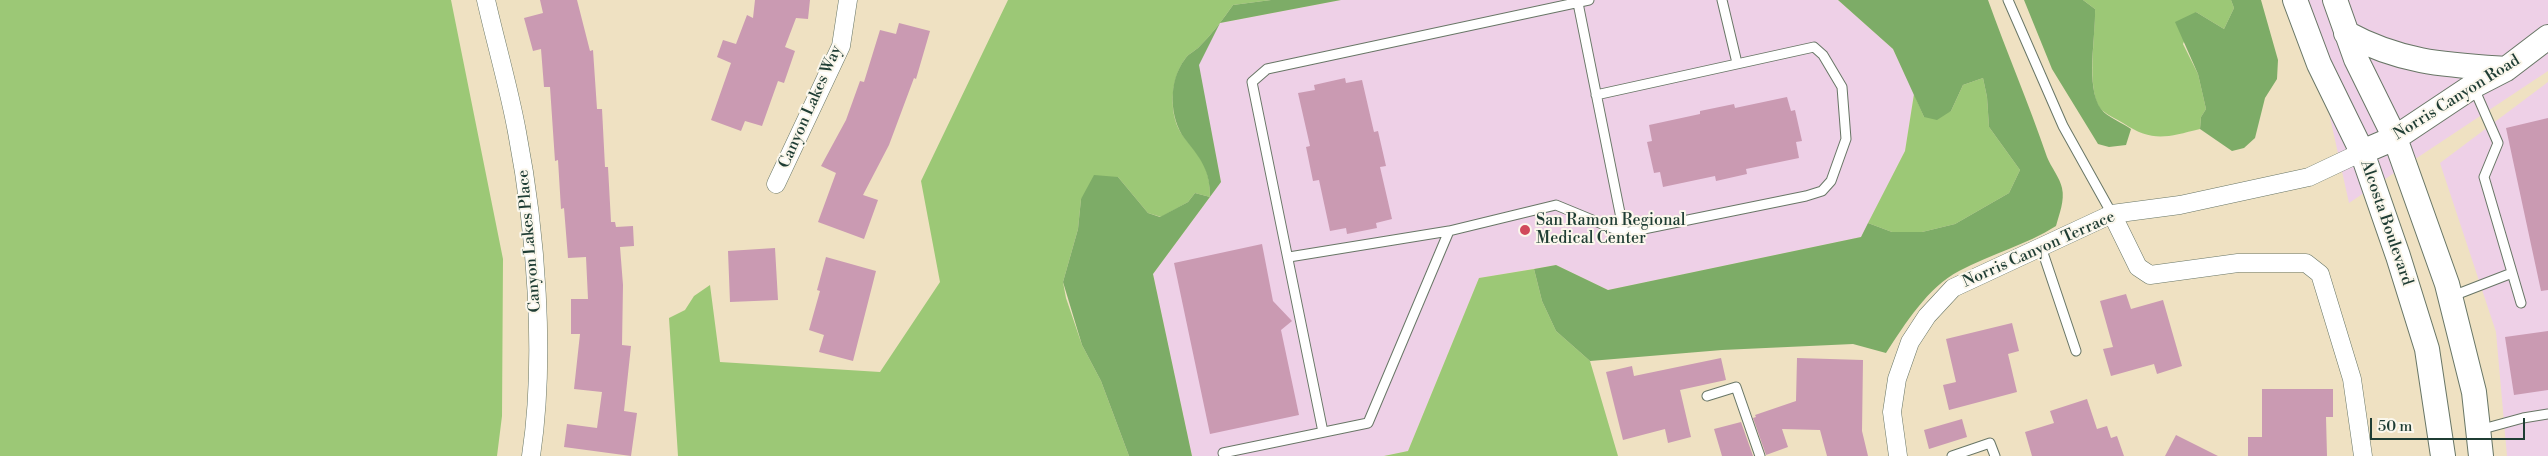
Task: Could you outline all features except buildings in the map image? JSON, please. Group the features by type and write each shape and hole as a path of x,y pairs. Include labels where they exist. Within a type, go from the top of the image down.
{"main road":[{"name":"Alcosta Boulevard","path":"2295,0 2319,64 2362,152 2398,256 2428,349 2443,456"},
{"path":"2334,0 2356,59 2394,138 2450,298 2474,392 2481,456"},
{"path":"2346,33 2366,44 2418,61 2506,69"},
{"name":"Norris Canyon Road","path":"2362,152 2394,138 2473,86 2506,69 2548,37"}],"street":[{"name":"Canyon Lakes Place","path":"486,0 517,130 529,200 537,321 536,426 532,456"},
{"name":"Canyon Lakes Way","path":"776,184 840,46 848,0"},
{"name":"Norris Canyon Terrace","path":"1898,456 1892,412 1897,379 1910,342 1927,316 1954,288 2112,214 2180,205 2309,177 2362,152"},
{"path":"2112,214 2138,267 2150,275 2238,263 2306,264 2320,274 2352,379 2363,456"}],"lane":[{"path":"1323,432 1252,82 1256,76 1267,69 1589,0"},
{"path":"1722,0 1737,63"},
{"path":"2008,0 2063,126 2112,214"},
{"path":"1578,3 1624,233"},
{"path":"1289,257 1448,231 1556,205 1624,233 1806,196 1822,190 1831,181 1846,139 1842,87 1823,55 1814,48 1737,63 1596,95"},
{"path":"2473,86 2498,143 2484,177 2521,302"},
{"path":"1223,453 1368,423 1448,231"},
{"path":"2041,247 2076,351"},
{"path":"2450,298 2512,273"},
{"path":"1707,396 1736,388 1760,456"},
{"path":"2479,430 2523,418 2548,414"},
{"path":"1952,456 1990,443 1995,456"}],"shaded area":[{"name":"San Ramon Regional Medical Center","path":"1341,0 1838,0 1893,49 1914,94 1905,151 1861,237 1608,290 1556,265 1479,278 1408,451 1384,456 1192,456 1153,274 1221,182 1198,65 1220,23"},
{"path":"2304,0 2548,0 2548,71 2349,203"},
{"path":"2548,82 2548,456 2507,456 2496,332 2440,163"}],"green space":[{"path":"0,0 451,0 503,259 502,416 497,456 0,456"},
{"path":"1008,0 1271,0 1233,5 1199,47 1186,57 1176,77 1173,98 1175,118 1178,128 1203,163 1210,187 1210,197 1195,193 1188,202 1161,217 1148,213 1118,177 1081,199 1078,229 1063,282 1066,298 1082,345 1101,381 1129,456 678,456 669,318 685,310 694,296 710,285 720,362 880,372 940,282 921,181"},
{"path":"1271,0 1341,0 1220,23 1199,65 1221,182 1210,197 1210,188 1204,165 1185,139 1173,110 1173,88 1179,68 1185,59 1208,37 1233,5"},
{"path":"1838,0 1988,0 2047,157 2061,184 2062,202 2056,226 2033,239 1959,271 1937,286 1918,307 1886,353 1853,344 1722,350 1590,361 1556,331 1542,301 1534,269 1556,265 1608,290 1861,237 1868,223 1892,232 1922,232 1955,224 2009,193 2020,170 1989,127 1987,97 1983,78 1963,85 1951,111 1937,120 1924,117 1893,49"},
{"path":"2024,0 2083,0 2095,9 2092,61 2093,88 2101,109 2107,115 2131,129 2126,145 2109,147 2098,144 2052,69"},
{"path":"2083,0 2231,0 2234,8 2224,29 2196,12 2183,44 2198,74 2206,109 2201,117 2200,129 2169,136 2152,136 2143,134 2103,111 2094,92 2095,9"},
{"path":"2231,0 2261,0 2278,60 2277,79 2265,98 2255,138 2244,148 2232,151 2200,129 2201,117 2206,109 2198,74 2175,22 2196,12 2224,29 2234,8"},
{"path":"1983,78 1987,97 1989,127 2020,170 2009,193 1955,224 1922,232 1892,232 1868,223 1905,151 1914,94 1924,117 1951,111 1963,85"},
{"path":"1094,175 1118,177 1148,213 1160,217 1188,202 1195,193 1210,197 1153,274 1192,456 1129,456 1101,381 1082,345 1063,282 1078,229 1081,199"},
{"path":"1534,269 1542,301 1556,331 1590,361 1618,456 1384,456 1408,451 1479,278"}],"place":[{"name":"San Ramon Regional Medical Center","path":"1525,230"}]}
